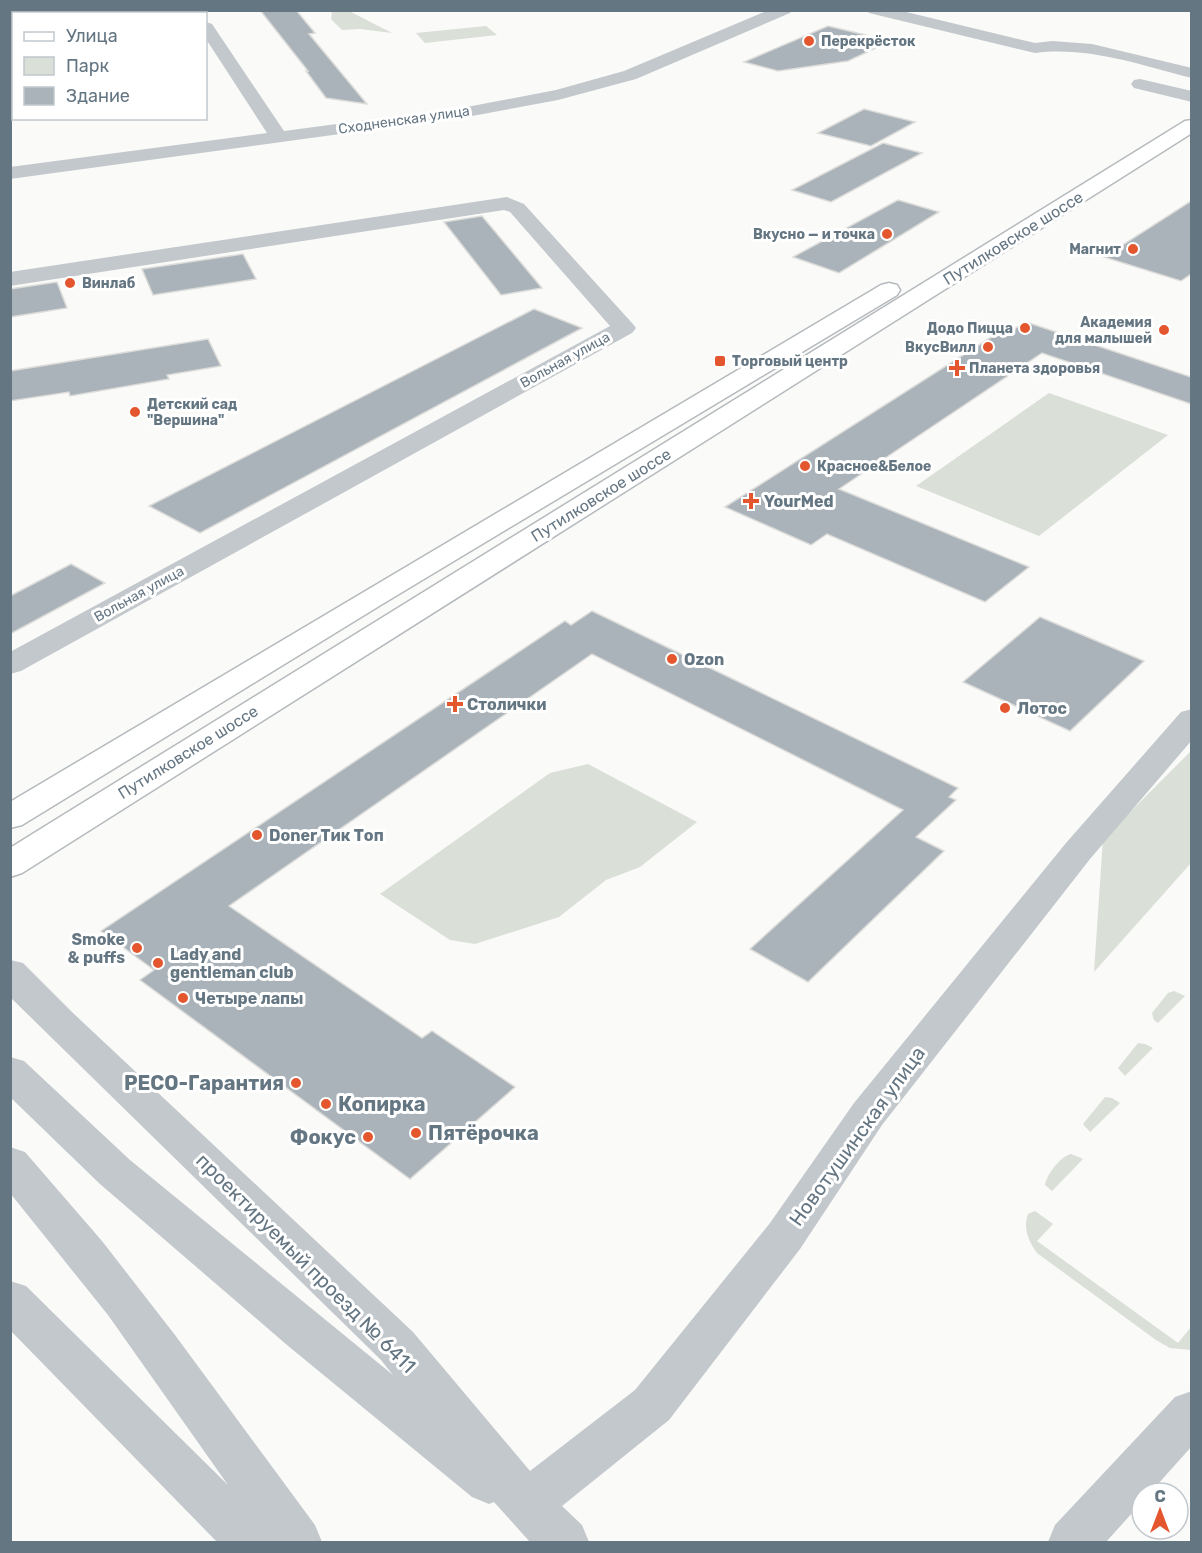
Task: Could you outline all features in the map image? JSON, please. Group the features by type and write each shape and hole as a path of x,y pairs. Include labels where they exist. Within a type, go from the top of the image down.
{"main road":[{"name":"Путилковское шоссе","path":"10,817 364,602 1098,165 1191,105"},
{"name":"Путилковское шоссе","path":"10,866 59,833 1191,125"}],"street":[{"name":"Сходненская улица","path":"10,173 482,109 591,87 630,75 784,10"},
{"path":"874,10 1035,48 1078,47 1191,73"},
{"path":"207,29 279,137"},
{"path":"1035,48 1036,55 1049,62"},
{"path":"1121,80 1191,97"},
{"name":"Вольная улица","path":"10,279 507,203 517,208 624,328 10,665"},
{"name":"Новотушинская улица","path":"549,1528 652,1405 785,1236 868,1114 1078,851 1191,719"},
{"name":"проектируемый проезд № 6411","path":"10,973 59,1023 397,1346 549,1528"},
{"name":"проектируемый проезд № 6411","path":"10,1006 59,1023"},
{"path":"10,1072 124,1180 303,1331 549,1528"},
{"path":"10,1164 53,1210 168,1361 297,1542"},
{"path":"10,1300 251,1542"},
{"path":"1073,1542 1191,1412"}],"green space":[{"path":"332,11 349,11 392,33 360,29 342,30 331,19"},
{"path":"486,26 497,35 425,43 416,33"},
{"path":"1049,393 1168,435 1039,536 916,486"},
{"path":"1191,751 1191,863 1094,972 1103,839"},
{"path":"588,764 697,822 640,867 606,880 559,917 475,944 450,940 380,894 550,773"},
{"path":"1174,991 1185,996 1158,1023 1154,1020 1152,1013 1168,993"},
{"path":"1138,1043 1153,1048 1125,1076 1118,1068"},
{"path":"1105,1097 1120,1103 1090,1132 1083,1124"},
{"path":"1071,1154 1083,1159 1052,1191 1045,1185 1048,1176 1059,1162"},
{"path":"1035,1211 1053,1224 1037,1241 1178,1343 1191,1327 1191,1350 1170,1348 1156,1340 1037,1253 1026,1230 1028,1214"}],"building":[{"path":"260,10 296,10 315,33 309,34 367,104 326,98 306,71 308,71"},
{"path":"828,26 891,41 848,61 778,71 744,62"},
{"path":"864,109 915,122 871,146 818,133"},
{"path":"883,143 922,153 831,202 792,190"},
{"path":"898,200 939,212 839,273 793,257"},
{"path":"1191,201 1191,274 1181,281 1104,257"},
{"path":"482,216 542,288 501,295 444,222"},
{"path":"243,254 256,279 153,295 142,269"},
{"path":"57,282 67,308 10,317 10,289"},
{"path":"534,309 582,328 200,533 149,506"},
{"path":"1026,322 1191,377 1191,404 1042,353 839,489 1029,567 985,602 827,534 811,545 725,507 1007,327 1014,329"},
{"path":"208,339 221,366 167,375 169,379 70,396 69,392 10,401 10,371"},
{"path":"71,564 105,583 10,634 10,596"},
{"path":"592,611 958,788 949,797 956,800 916,837 944,851 808,982 750,949 903,810 592,654 229,906 422,1038 432,1031 515,1087 410,1179 140,980 154,970 101,931 565,621 571,625"},
{"path":"1040,617 1144,661 1070,731 963,682"}],"place":[{"name":"Перекрёсток","path":"809,41"},
{"name":"Вкусно — и точка","path":"887,234"},
{"name":"Магнит","path":"1133,249"},
{"name":"Винлаб","path":"70,283"},
{"name":"Додо Пицца","path":"1025,328"},
{"name":"Академия для малышей","path":"1164,330"},
{"name":"ВкусВилл","path":"988,347"},
{"name":"Торговый центр","path":"720,361"},
{"name":"Планета здоровья","path":"957,368"},
{"name":"Детский сад \"Вершина\"","path":"135,412"},
{"name":"Красное&Белое","path":"805,466"},
{"name":"YourMed","path":"751,501"},
{"name":"Ozon","path":"672,659"},
{"name":"Столички","path":"455,704"},
{"name":"Лотос","path":"1005,708"},
{"name":"Doner Тик Топ","path":"257,835"},
{"name":"Smoke & puffs","path":"137,948"},
{"name":"Lady and gentleman club","path":"158,963"},
{"name":"Четыре лапы","path":"183,998"},
{"name":"РЕСО-Гарантия","path":"296,1083"},
{"name":"Копирка","path":"326,1104"},
{"name":"Пятёрочка","path":"416,1133"},
{"name":"Фокус","path":"368,1137"}]}
